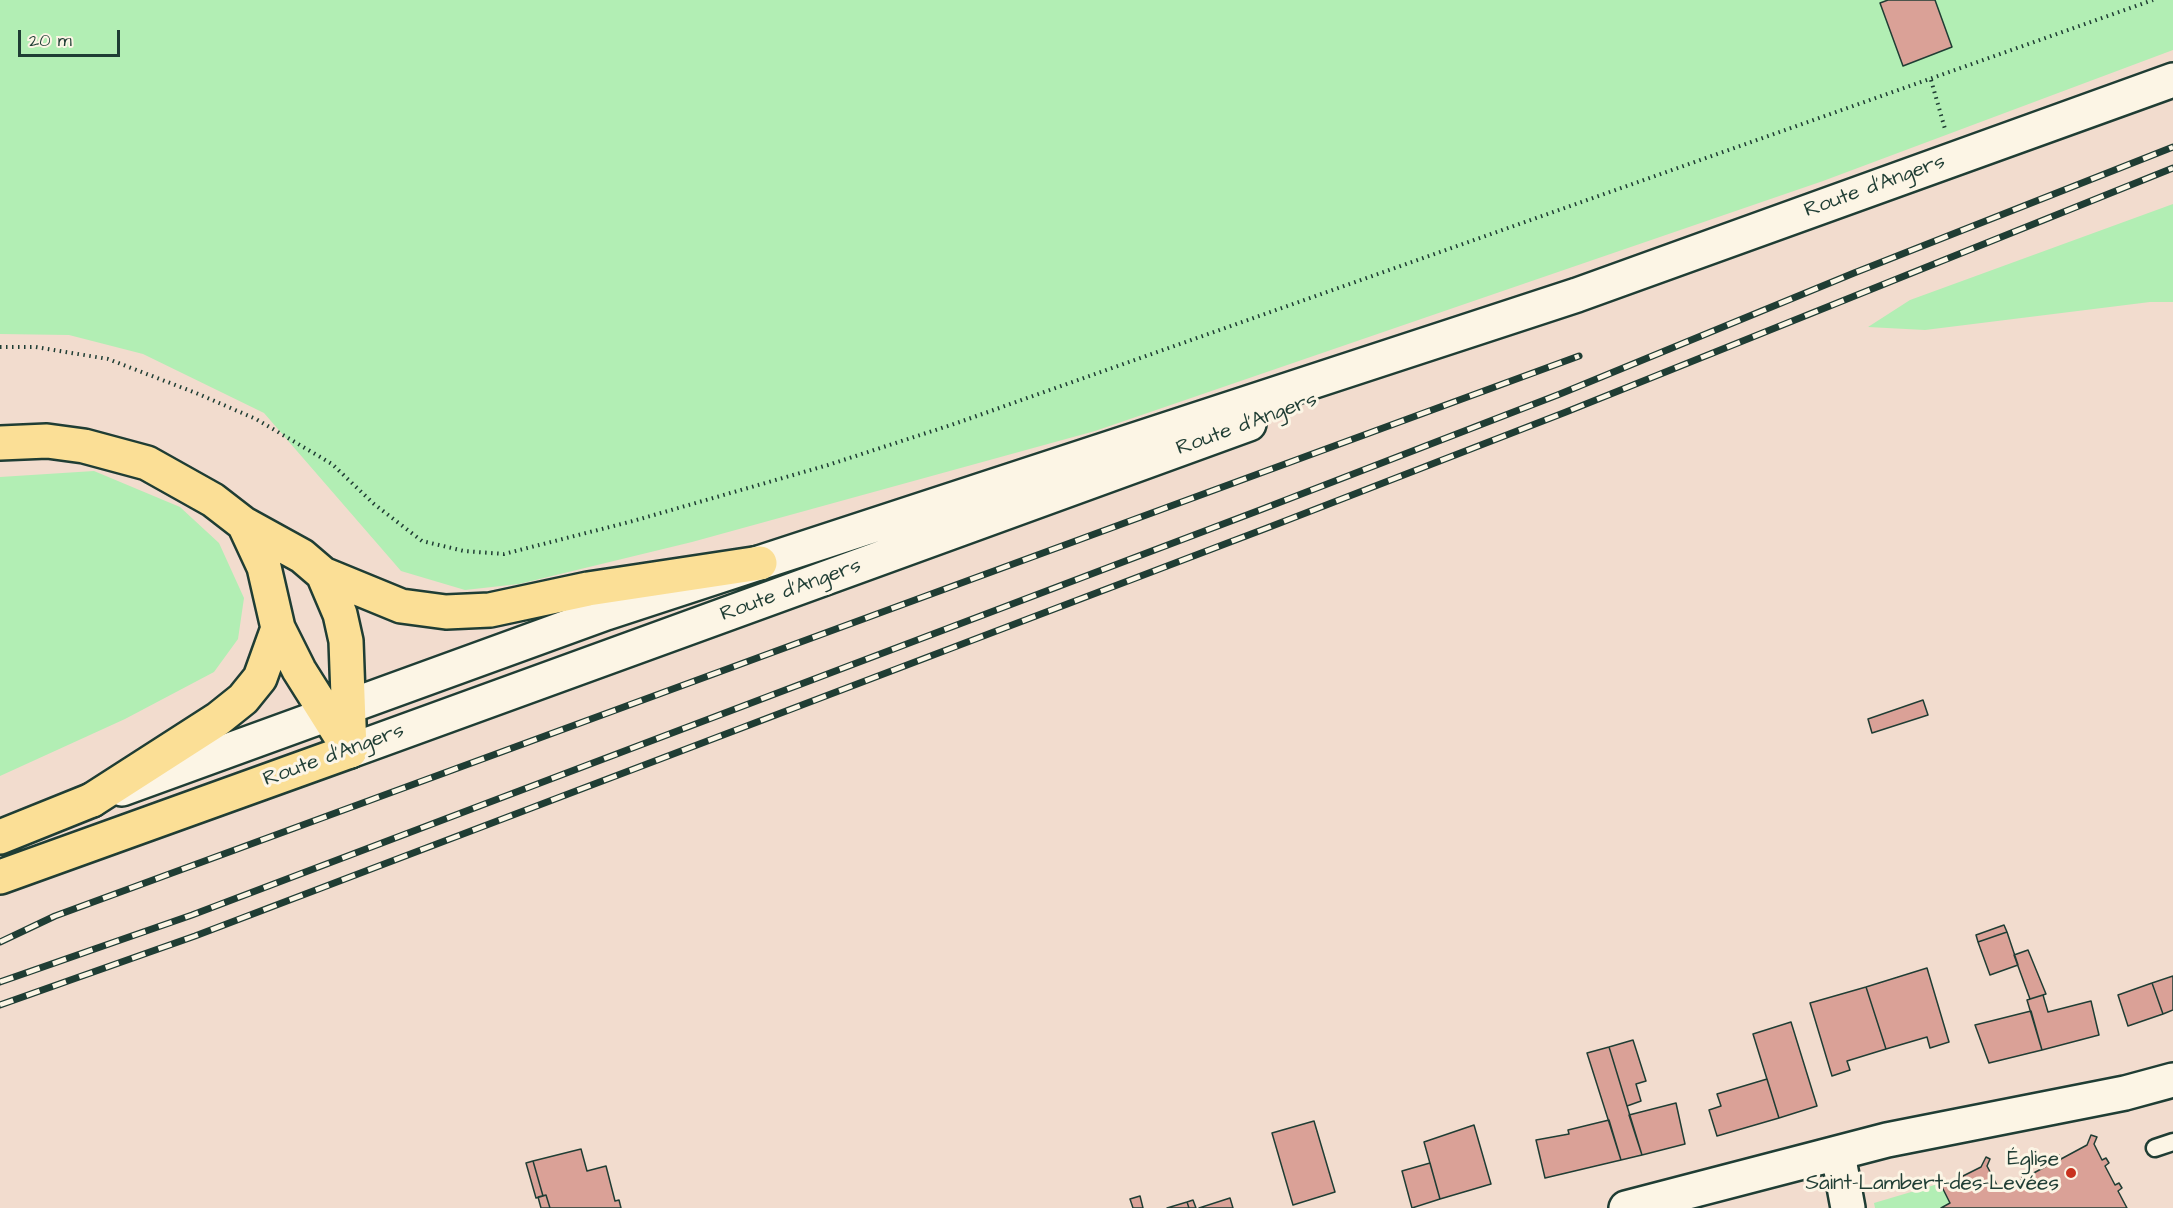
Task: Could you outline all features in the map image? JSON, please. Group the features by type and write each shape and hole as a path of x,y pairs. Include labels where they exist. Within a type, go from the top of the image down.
{"main road":[{"name":"Route d'Angers","path":"0,837 92,800 606,613 1577,295 2173,80"},
{"name":"Route d'Angers","path":"0,877 1317,400 1577,295"},
{"path":"0,443 47,441 118,453 147,463 178,478 213,500 244,524 302,556 323,574 401,606 446,612 490,610 588,589 760,563"},
{"path":"244,524 264,567 278,628 299,670 337,710"},
{"path":"323,574 340,614 346,641 337,710 350,751"},
{"path":"92,800 218,719 243,699 260,678 278,628"},
{"path":"1626,1208 1887,1140 2114,1095 2173,1080"},
{"path":"1838,1154 1848,1208"}],"lane":[{"path":"2155,1148 2173,1142"}],"path":[{"path":"0,347 36,347 108,359 196,393 256,419 332,464 374,504 422,541 464,550 504,554 633,521 816,468 954,424 2153,0"},
{"path":"1931,80 1953,159"}],"green space":[{"path":"0,0 2173,0 2173,50 1823,181 1095,431 692,542 519,584 465,590 401,571 264,413 143,354 69,335 0,334"},
{"path":"2173,204 2173,302 2150,302 1925,330 1868,327 1910,300"},
{"path":"94,471 180,507 219,543 244,598 238,639 214,672 125,719 0,776 0,477"},
{"path":"1938,1184 1950,1203 1941,1208 1875,1208 1874,1203"}],"building":[{"path":"1888,0 1935,0 1952,47 1903,66 1880,3"},
{"path":"1923,700 1928,715 1872,733 1868,719"},
{"path":"2004,925 2007,932 1978,942 1976,935"},
{"path":"2007,932 2018,965 1990,975 1978,942"},
{"path":"2028,950 2046,994 2030,999 2014,955"},
{"path":"1927,968 1949,1042 1930,1048 1927,1037 1886,1049 1866,987"},
{"path":"2173,976 2173,1010 2163,1014 2152,983"},
{"path":"2152,983 2163,1014 2128,1026 2118,995"},
{"path":"1866,987 1886,1049 1847,1061 1850,1070 1832,1076 1810,1003"},
{"path":"2043,995 2048,1012 2091,1001 2099,1035 2042,1050 2027,1000"},
{"path":"2031,1011 2042,1050 1989,1063 1975,1025"},
{"path":"1791,1022 1817,1106 1779,1118 1753,1034"},
{"path":"1633,1040 1646,1081 1636,1084 1641,1101 1627,1106 1609,1047"},
{"path":"1609,1047 1642,1155 1621,1160 1587,1053"},
{"path":"1767,1079 1779,1118 1717,1136 1709,1110 1721,1106 1717,1094"},
{"path":"1676,1103 1685,1144 1642,1155 1629,1115"},
{"path":"1609,1120 1621,1160 1545,1178 1536,1140 1569,1134 1568,1130"},
{"path":"1314,1121 1335,1192 1293,1205 1272,1133"},
{"path":"1474,1125 1491,1184 1440,1199 1424,1142"},
{"name":"Église Saint-Lambert-des-Levées","path":"2091,1135 2097,1137 2094,1144 2102,1160 2106,1158 2109,1163 2105,1166 2115,1185 2119,1183 2122,1188 2118,1191 2127,1208 1941,1208 1950,1203 1938,1184 1941,1179 1949,1183 1981,1167 1986,1157 1990,1159 1987,1166 2000,1191 2023,1179 2021,1175 2028,1171 2030,1175 2054,1162 2053,1159 2059,1155 2061,1159 2087,1145"},
{"path":"581,1149 587,1171 606,1166 615,1201 619,1200 621,1208 550,1208 546,1195 543,1196 533,1161"},
{"path":"533,1161 543,1196 536,1198 526,1163"},
{"path":"1430,1163 1440,1199 1412,1208 1402,1171"},
{"path":"546,1195 550,1208 541,1208 538,1197"},
{"path":"1140,1196 1143,1208 1133,1208 1130,1199"},
{"path":"1230,1198 1233,1208 1199,1208"},
{"path":"1193,1200 1196,1208 1189,1208 1187,1202"},
{"path":"1187,1202 1189,1208 1167,1208"}],"railway":[{"path":"0,982 192,915 1260,510 1560,394 1854,273 2173,147"},
{"path":"0,1005 195,936 1267,528 1566,412 2173,168"},
{"path":"0,942 55,916 1579,356"}],"place":[{"name":"Église Saint-Lambert-des-Levées","path":"2071,1173"}]}
